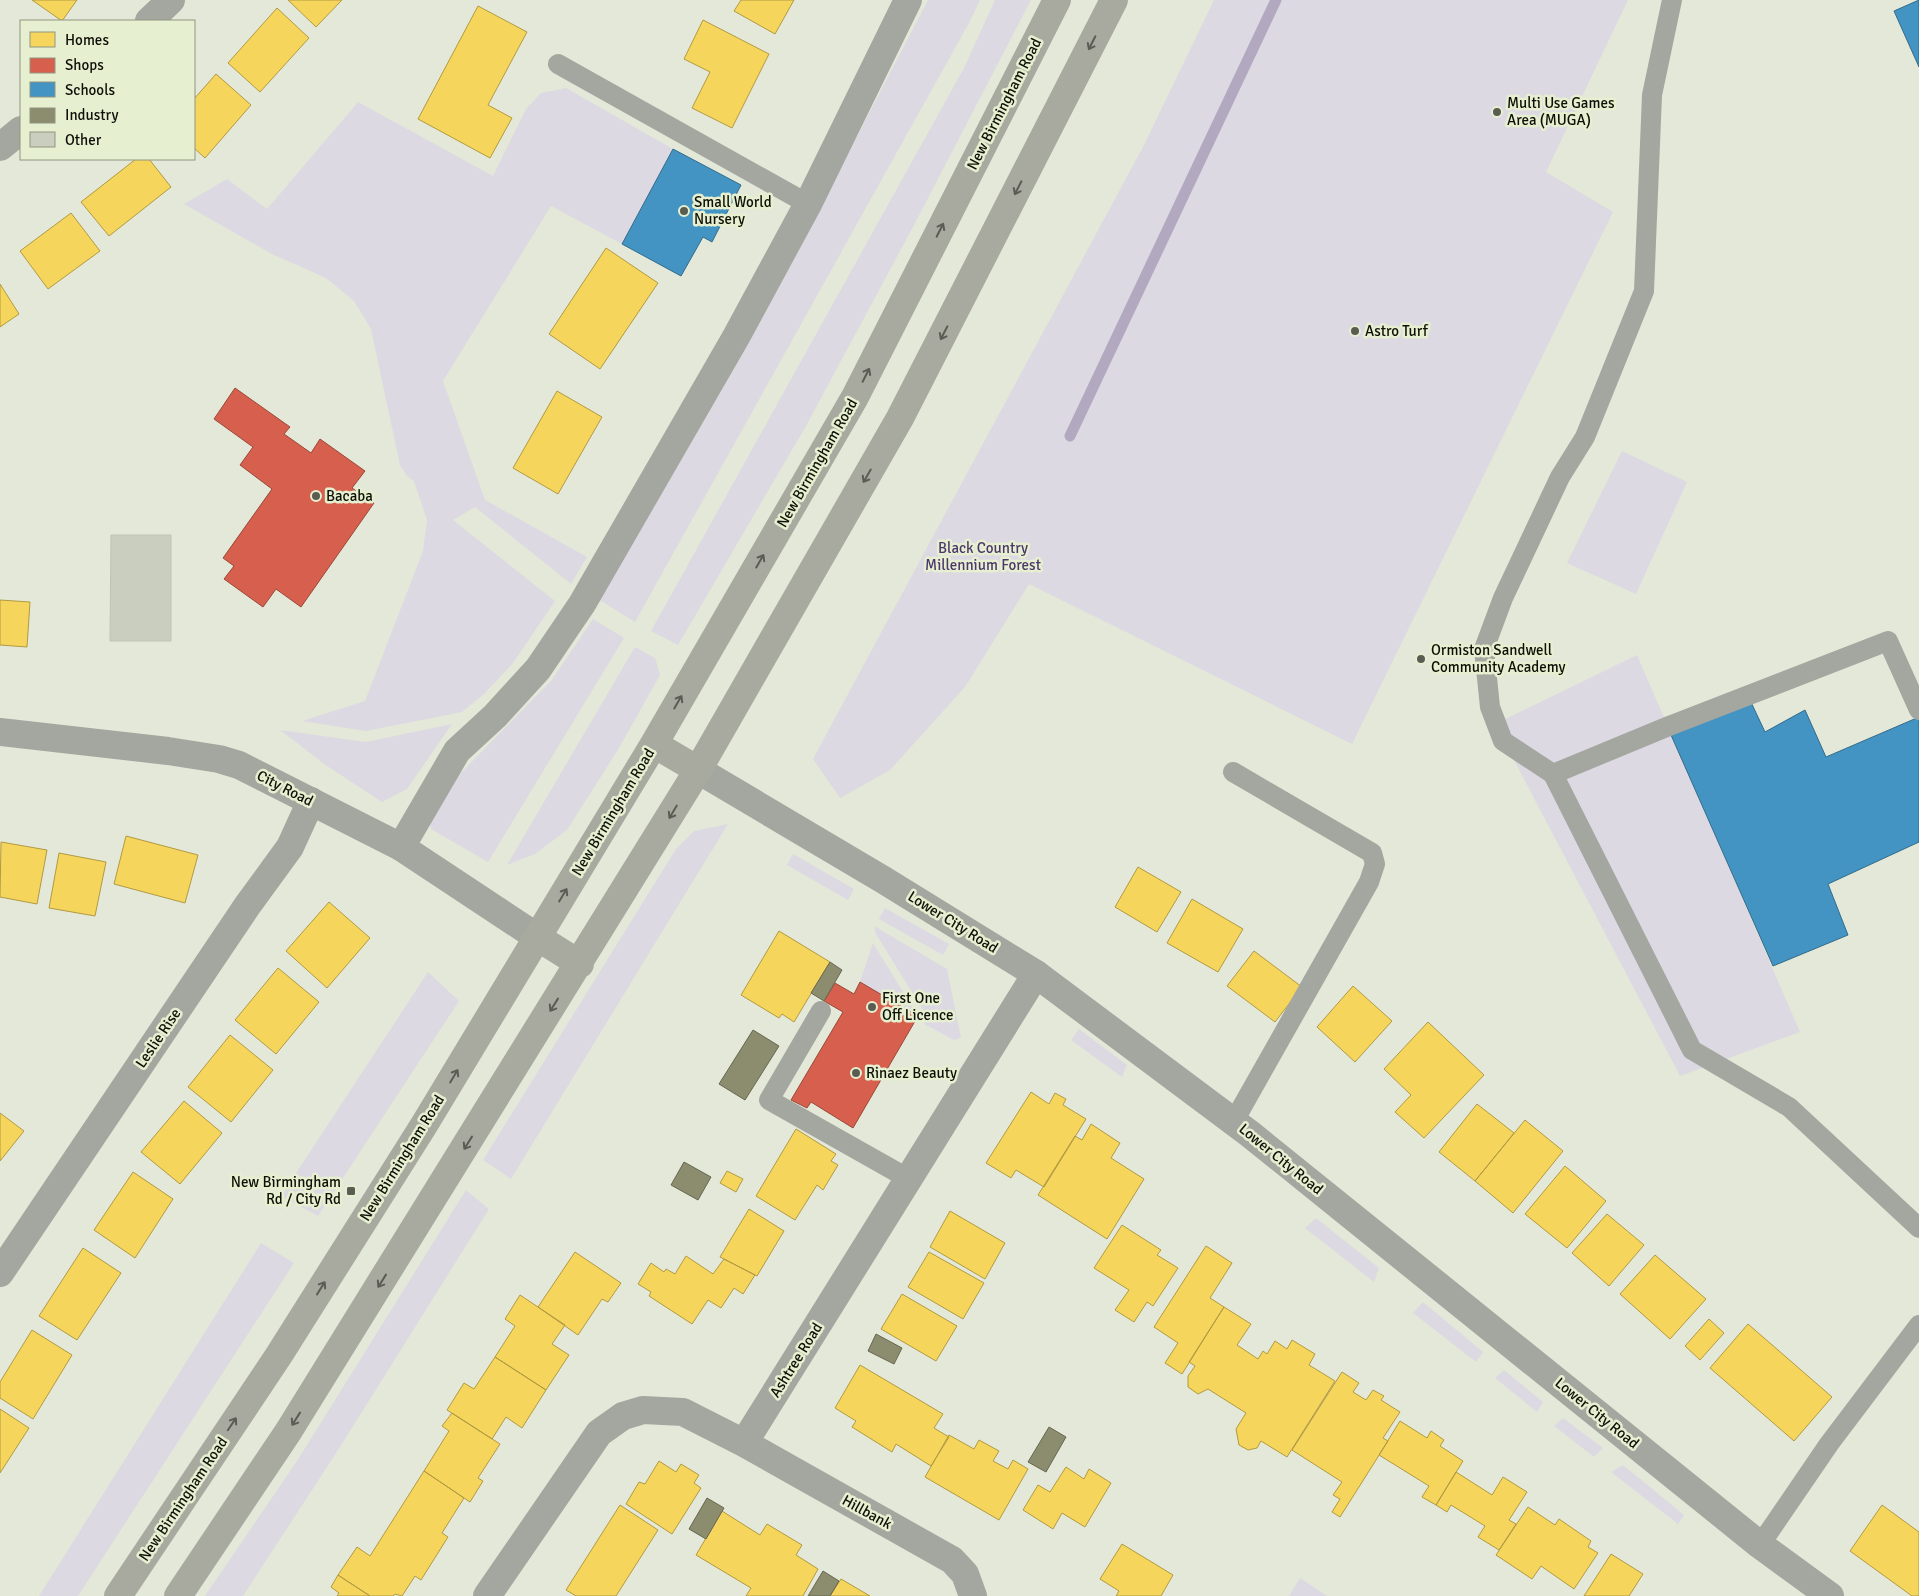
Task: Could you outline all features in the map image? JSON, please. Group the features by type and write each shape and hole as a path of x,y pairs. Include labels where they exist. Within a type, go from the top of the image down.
{"highway":[{"name":"New Birmingham Road","path":"118,1596 279,1355 424,1124 654,744 855,397 1057,0"},
{"path":"178,1596 288,1432 580,964 698,770 900,418 1114,0"},
{"path":"654,744 698,770"},
{"path":"538,937 580,964"}],"street":[{"path":"150,20 172,0"},
{"path":"401,847 457,750 495,716 538,669 578,612 736,337 808,204 908,0"},
{"path":"0,147 20,131"},
{"name":"City Road","path":"0,732 219,759 239,765 401,847 538,937"},
{"name":"Lower City Road","path":"698,770 882,879 1036,974 1234,1122 1760,1545 1830,1596"},
{"name":"Leslie Rise","path":"0,1273 247,906 290,848 311,801"},
{"name":"Ashtree Road","path":"744,1443 1036,974"},
{"path":"488,1596 599,1433 623,1416 643,1410 683,1412 744,1443"},
{"name":"Hillbank","path":"744,1443 952,1560 964,1574 974,1596"}],"lane":[{"path":"1672,0 1652,95 1644,291 1586,437 1560,477 1503,598 1484,649 1490,707 1503,741 1553,774 1692,1050 1789,1107 1919,1228"},
{"path":"558,64 808,204"},
{"path":"1553,774 1888,641 1919,710"},
{"path":"1233,772 1372,852 1375,864 1369,882 1234,1122"},
{"path":"821,1011 769,1100 909,1179"},
{"path":"1760,1545 1829,1444 1919,1325"}],"green space":[{"path":"928,0 980,0 969,23 635,622 598,599 777,290"},
{"path":"995,0 1031,0 913,227 806,426 678,645 651,631 964,68"},
{"name":"Astro Turf","path":"1214,0 1628,0 1546,172 1613,212 1352,744 1029,584 965,687 890,770 840,798 813,759 1144,145"},
{"path":"566,88 673,149 622,244 551,206 443,381 485,500 587,557 571,584 475,507 453,520 555,601 513,663 484,694 462,712 366,731 302,721 365,701 423,551 427,520 414,481 407,476 400,465 371,329 354,301 326,278 272,254 184,204 227,179 267,209 358,102 493,176 526,109 541,93"},
{"path":"1622,451 1687,482 1636,594 1567,563"},
{"path":"593,619 624,638 488,862 431,829 429,819 452,782 551,681"},
{"path":"635,647 655,658 660,675 619,748 567,830 535,854 507,865"},
{"path":"1637,655 1800,1032 1680,1076 1495,724"},
{"path":"452,724 407,789 382,802 327,766 280,730 366,742"},
{"path":"728,824 511,1179 483,1160 676,849 694,831"},
{"path":"793,854 854,889 848,900 787,865"},
{"path":"885,908 949,944 943,955 879,919"},
{"path":"874,926 947,969 961,1038 954,1040 924,1024 928,1018 876,934"},
{"path":"873,943 918,1016 860,982"},
{"path":"428,972 459,1001 318,1216 281,1196"},
{"path":"1079,1029 1127,1065 1122,1077 1071,1040"},
{"path":"466,1190 489,1209 340,1447 243,1596 205,1596 297,1461"},
{"path":"1316,1218 1379,1268 1374,1282 1305,1228"},
{"path":"261,1243 294,1263 78,1596 39,1596"},
{"path":"1423,1302 1483,1352 1476,1362 1413,1313"},
{"path":"1504,1370 1543,1402 1537,1412 1495,1378"},
{"path":"1563,1418 1603,1448 1594,1457 1554,1426"},
{"path":"1623,1465 1684,1515 1678,1524 1611,1472"},
{"path":"1300,1578 1327,1596 1289,1596"}],"building: Homes":[{"path":"32,0 77,0 63,20"},
{"path":"288,0 342,0 316,27"},
{"path":"741,0 794,0 775,34 734,11"},
{"path":"478,6 527,32 488,105 512,118 490,158 418,119"},
{"path":"277,8 309,38 260,92 228,63"},
{"path":"703,20 769,54 732,128 692,108 710,72 684,59"},
{"path":"216,74 251,105 205,158 195,149 195,98"},
{"path":"135,160 150,160 171,187 109,236 81,202"},
{"path":"71,213 100,251 48,289 20,251"},
{"path":"606,248 658,283 600,369 549,334"},
{"path":"0,284 19,314 0,327"},
{"path":"557,391 602,417 558,494 513,468"},
{"path":"0,600 30,602 27,647 0,645"},
{"path":"126,836 198,855 185,903 114,884"},
{"path":"1,842 47,850 37,904 0,897"},
{"path":"59,853 106,862 95,916 49,908"},
{"path":"1138,867 1181,892 1157,932 1115,907"},
{"path":"1192,899 1243,929 1218,972 1167,943"},
{"path":"329,902 370,938 327,988 286,951"},
{"path":"779,931 830,962 794,1022 782,1014 779,1018 741,995"},
{"path":"1254,951 1302,987 1275,1022 1227,986"},
{"path":"278,968 319,1002 276,1054 235,1020"},
{"path":"1353,986 1392,1021 1355,1062 1317,1027"},
{"path":"1428,1022 1484,1075 1424,1138 1395,1112 1411,1095 1384,1069"},
{"path":"230,1035 273,1070 231,1122 188,1087"},
{"path":"1031,1092 1049,1104 1055,1093 1066,1099 1063,1105 1086,1119 1044,1187 1016,1170 1011,1178 986,1163"},
{"path":"184,1101 222,1133 180,1184 141,1152"},
{"path":"1477,1104 1514,1133 1475,1181 1439,1152"},
{"path":"0,1113 24,1131 0,1161"},
{"path":"1525,1120 1563,1151 1513,1213 1475,1181"},
{"path":"1091,1124 1120,1143 1111,1158 1144,1179 1107,1239 1038,1195 1075,1136 1082,1140"},
{"path":"796,1129 836,1154 831,1161 838,1165 823,1190 817,1185 795,1220 756,1196"},
{"path":"1565,1166 1606,1201 1567,1248 1525,1214"},
{"path":"727,1171 743,1179 736,1192 720,1183"},
{"path":"133,1172 173,1199 135,1258 94,1230"},
{"path":"749,1209 784,1231 757,1276 720,1257"},
{"path":"950,1211 1005,1243 985,1279 930,1247"},
{"path":"1607,1214 1644,1245 1609,1286 1572,1253"},
{"path":"1122,1225 1161,1250 1157,1255 1178,1268 1153,1306 1147,1302 1134,1322 1115,1310 1129,1290 1094,1268"},
{"path":"1206,1246 1232,1263 1210,1298 1224,1307 1182,1374 1165,1363 1178,1343 1154,1327"},
{"path":"83,1248 121,1273 77,1340 39,1316"},
{"path":"575,1252 621,1283 608,1302 602,1299 578,1335 538,1307"},
{"path":"929,1252 984,1283 963,1319 908,1287"},
{"path":"1655,1255 1706,1299 1670,1339 1620,1294"},
{"path":"686,1256 713,1274 724,1259 755,1275 743,1294 734,1288 721,1308 708,1300 692,1324 649,1296 651,1292 638,1284 651,1263 664,1272 666,1269 675,1274"},
{"path":"902,1294 957,1326 936,1361 881,1329"},
{"path":"520,1295 565,1325 552,1344 569,1355 546,1390 495,1357 515,1326 505,1319"},
{"path":"1224,1307 1251,1324 1237,1345 1258,1359 1263,1351 1267,1354 1275,1341 1287,1349 1292,1340 1315,1354 1309,1365 1335,1381 1287,1457 1261,1441 1257,1448 1248,1450 1239,1445 1236,1429 1246,1413 1208,1389 1198,1394 1188,1387 1188,1376 1195,1366 1189,1362"},
{"path":"1709,1319 1724,1333 1700,1360 1685,1346"},
{"path":"1748,1324 1832,1397 1794,1441 1710,1368"},
{"path":"32,1330 72,1355 33,1419 0,1398 0,1382"},
{"path":"495,1357 546,1390 522,1428 506,1417 492,1439 447,1410 464,1383 474,1389"},
{"path":"860,1365 943,1414 934,1428 949,1437 931,1466 896,1444 892,1452 852,1427 856,1421 835,1408"},
{"path":"1342,1372 1359,1383 1353,1392 1366,1400 1373,1390 1384,1396 1381,1400 1400,1412 1383,1438 1388,1441 1340,1517 1332,1512 1340,1499 1333,1495 1342,1482 1292,1450"},
{"path":"0,1409 29,1428 0,1473"},
{"path":"452,1413 500,1444 478,1478 483,1481 470,1502 424,1471 449,1431 442,1426"},
{"path":"1400,1421 1427,1438 1431,1431 1444,1440 1440,1446 1463,1461 1436,1505 1422,1497 1429,1486 1379,1455"},
{"path":"949,1435 974,1449 979,1440 999,1451 993,1461 1008,1469 1013,1460 1028,1469 999,1520 925,1477"},
{"path":"659,1461 676,1472 681,1464 699,1475 694,1483 701,1488 672,1534 626,1504 639,1482 645,1484"},
{"path":"1066,1467 1084,1479 1089,1469 1111,1483 1085,1527 1062,1513 1053,1529 1023,1510 1038,1485 1050,1492"},
{"path":"424,1471 464,1498 442,1533 448,1537 421,1580 415,1576 402,1596 395,1594 393,1596 370,1596 338,1575 357,1547 370,1556"},
{"path":"1456,1472 1492,1495 1503,1477 1527,1492 1509,1520 1516,1524 1499,1550 1478,1537 1485,1526 1451,1505 1447,1512 1436,1505"},
{"path":"620,1505 658,1530 616,1596 576,1596 566,1590"},
{"path":"1882,1505 1919,1532 1919,1596 1912,1596 1850,1551"},
{"path":"1528,1507 1555,1525 1559,1519 1591,1541 1588,1547 1598,1553 1574,1589 1541,1566 1532,1579 1496,1555"},
{"path":"722,1511 760,1535 767,1524 802,1545 796,1555 818,1569 803,1596 746,1596 751,1588 696,1555"},
{"path":"1122,1544 1173,1575 1161,1596 1116,1596 1119,1591 1100,1579"},
{"path":"1611,1554 1643,1574 1629,1596 1584,1596"},
{"path":"338,1575 370,1596 337,1596 339,1593 331,1587"},
{"path":"841,1579 853,1586 870,1596 830,1596"}],"building: Shops":[{"name":"Bacaba","path":"235,388 290,427 284,434 311,453 320,439 365,471 352,488 374,503 301,607 276,589 263,607 224,579 234,566 223,558 272,489 240,465 253,447 214,419"},
{"path":"860,982 918,1016 853,1128 811,1102 807,1108 791,1100 843,1012 824,1001 835,983 854,994"}],"building: Schools":[{"path":"1919,0 1919,67 1894,11"},
{"name":"Small World Nursery","path":"673,149 741,185 712,242 703,237 681,276 622,244"},
{"path":"1750,700 1765,732 1805,710 1826,757 1919,717 1919,842 1828,884 1848,935 1773,966 1671,735"}],"building: Industry":[{"path":"830,962 842,970 824,1001 811,993"},
{"path":"753,1030 779,1046 745,1100 719,1084"},
{"path":"684,1162 711,1177 698,1200 671,1185"},
{"path":"876,1334 902,1348 894,1364 868,1351"},
{"path":"1049,1427 1066,1437 1046,1472 1028,1462"},
{"path":"707,1498 724,1508 706,1539 689,1529"},
{"path":"823,1571 839,1581 830,1596 808,1596"}],"building: Other":[{"path":"111,535 171,535 171,641 110,641"}],"waterway":[{"path":"1070,436 1276,0"}],"place":[{"name":"Multi Use Games Area (MUGA)","path":"1497,112"},
{"name":"Small World Nursery","path":"684,211"},
{"name":"Astro Turf","path":"1355,331"},
{"name":"Bacaba","path":"316,496"},
{"name":"Ormiston Sandwell Community Academy","path":"1421,659"},
{"name":"First One Off Licence","path":"872,1007"},
{"name":"Rinaez Beauty","path":"856,1073"},
{"name":"New Birmingham Rd / City Rd","path":"351,1191"}],"park label":[{"name":"Black Country Millennium Forest","path":"983,556"}]}
